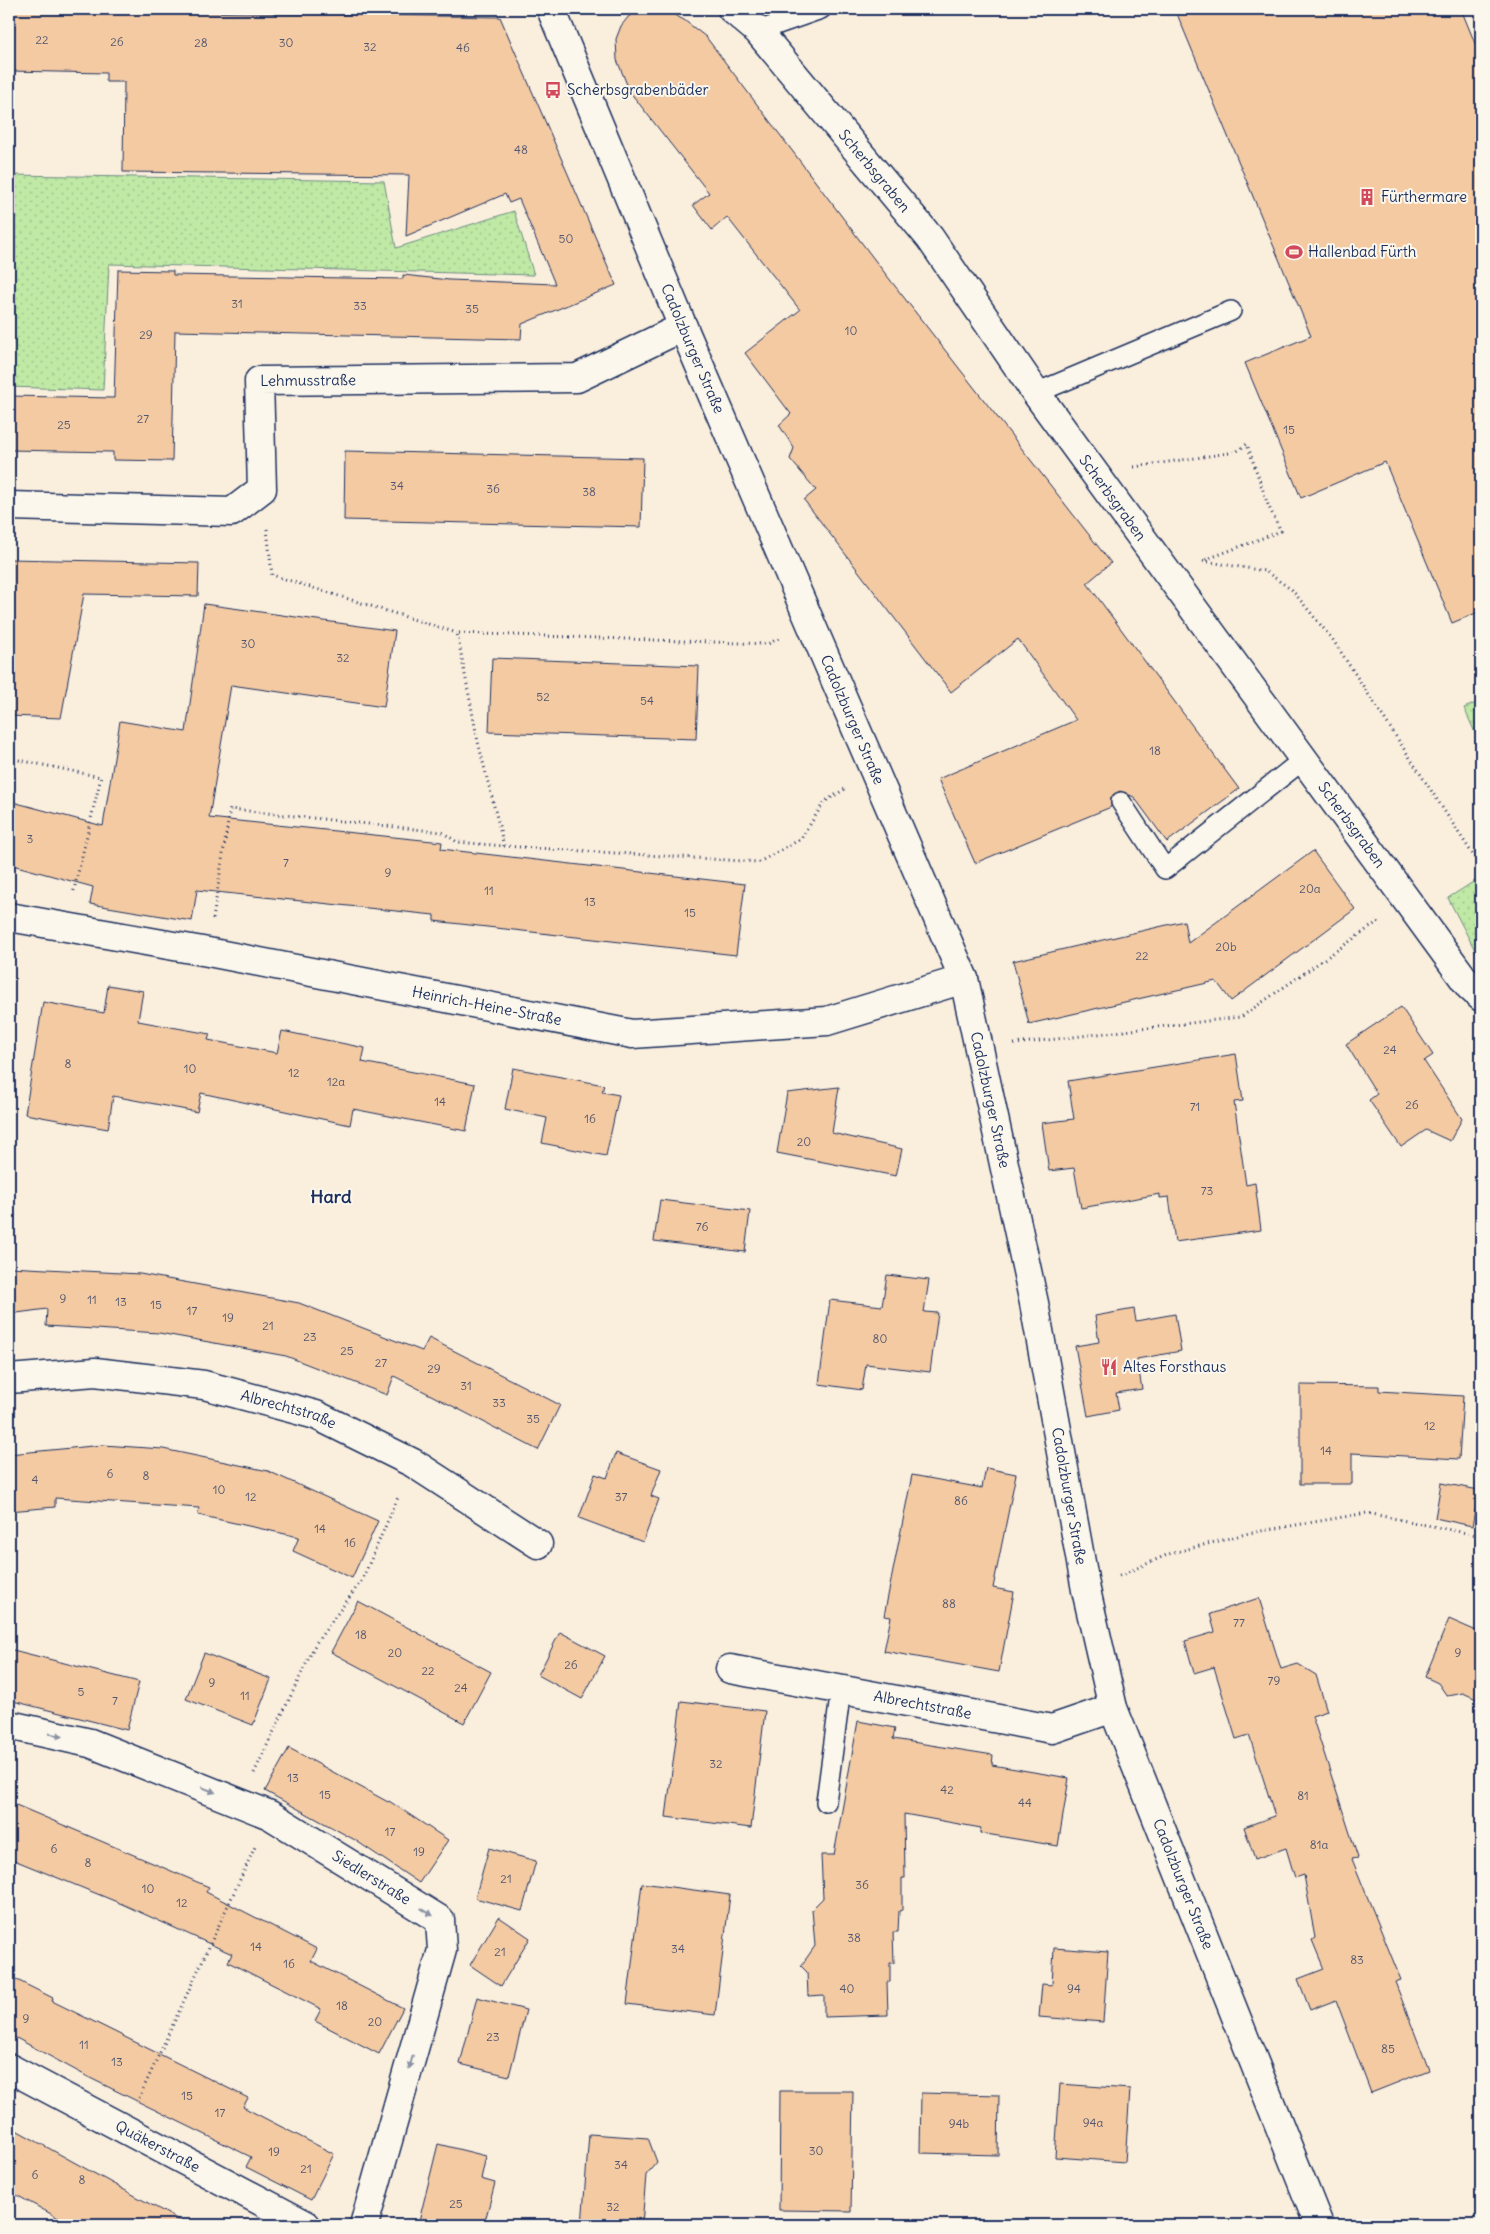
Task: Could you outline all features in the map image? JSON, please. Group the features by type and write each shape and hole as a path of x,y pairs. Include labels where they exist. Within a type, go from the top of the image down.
{"street":[{"name":"Cadolzburger Straße","path":"551,9 684,327 964,979 1034,1303 1086,1590 1113,1708 1319,2225"},
{"name":"Scherbsgraben","path":"732,9 758,31 930,238 1036,394 1407,902 1478,989"},
{"name":"Lehmusstraße","path":"262,489 258,381 577,378 684,327"},
{"path":"9,506 232,512 262,489"},
{"name":"Heinrich-Heine-Straße","path":"9,917 208,952 632,1034 827,1021 964,979"},
{"name":"Albrechtstraße","path":"9,1379 95,1372 204,1385 316,1415 413,1463 538,1544"},
{"name":"Albrechtstraße","path":"730,1669 1052,1729 1113,1708"},
{"name":"Siedlerstraße","path":"9,1725 90,1742 270,1815 440,1920 442,1950 364,2225"},
{"name":"Quäkerstraße","path":"9,2068 306,2225"}],"lane":[{"path":"758,31 821,9"},
{"path":"1036,394 1231,311"},
{"path":"1121,802 1165,869 1304,759"},
{"path":"826,1802 841,1689"}],"path":[{"path":"1128,468 1236,452 1247,444 1268,505 1281,532 1201,561 1265,571 1292,590 1333,640 1481,867"},
{"path":"262,489 272,575 457,633 768,644 811,621"},
{"path":"457,633 478,742 504,846"},
{"path":"9,758 101,777 65,927"},
{"path":"208,952 230,809 442,832 457,842 759,862 800,839 824,802 875,770"},
{"path":"979,1048 1241,1017 1407,902"},
{"path":"240,1802 316,1643 362,1580 413,1463"},
{"path":"1086,1590 1169,1554 1248,1533 1367,1513 1481,1536"},
{"path":"125,2128 270,1815"}],"green space":[{"path":"9,175 384,181 396,248 514,211 534,275 109,264 103,390 9,387"},
{"path":"1481,701 1481,746 1464,708"},
{"path":"1481,877 1481,962 1448,898"}],"building":[{"path":"9,9 500,17 616,285 522,324 521,339 175,331 172,461 113,460 113,452 9,450 9,396 114,398 118,270 173,271 173,275 403,279 403,275 449,280 555,284 519,199 509,203 505,194 406,236 409,175 123,172 124,82 106,82 106,73 9,71"},
{"path":"643,9 663,9 684,20 706,37 877,263 1111,563 1087,583 1239,789 1167,842 1134,797 1120,791 1111,797 1111,807 975,863 938,779 1076,720 1018,639 951,692 804,500 816,490 790,459 794,448 779,425 791,414 745,353 800,310 727,217 712,230 693,205 709,193 630,92 617,60 616,39 621,26 629,16"},
{"name":"Fürthermare","path":"1175,9 1461,9 1481,58 1481,611 1452,623 1385,462 1301,498 1245,363 1311,336"},
{"path":"345,451 643,458 641,527 344,520"},
{"path":"9,559 199,563 198,596 84,594 61,718 9,716"},
{"path":"204,604 395,631 384,707 231,685 209,818 442,842 441,849 745,884 736,955 434,921 434,915 197,890 192,921 90,904 93,887 9,864 9,801 103,826 120,721 186,732"},
{"path":"492,658 699,666 696,739 489,732"},
{"path":"1313,851 1355,909 1231,1001 1216,981 1029,1024 1013,961 1184,921 1188,943"},
{"path":"108,985 143,991 138,1021 210,1034 208,1040 277,1053 282,1031 365,1048 362,1062 475,1084 466,1131 353,1109 350,1125 201,1093 197,1112 113,1096 108,1129 25,1114 43,1002 104,1013"},
{"path":"1401,1007 1433,1055 1424,1061 1462,1119 1450,1141 1426,1130 1401,1147 1369,1100 1377,1094 1346,1044"},
{"path":"1236,1054 1243,1101 1234,1102 1246,1185 1255,1183 1261,1230 1175,1242 1169,1197 1160,1198 1160,1194 1081,1208 1074,1168 1049,1171 1042,1123 1074,1119 1068,1081"},
{"path":"513,1068 604,1085 602,1092 619,1095 606,1156 542,1143 547,1118 505,1109"},
{"path":"839,1087 832,1133 902,1149 896,1176 777,1153 787,1093"},
{"path":"660,1200 750,1211 745,1252 654,1241"},
{"path":"9,1267 140,1274 299,1303 422,1351 429,1338 560,1405 538,1450 394,1376 387,1395 286,1356 159,1333 46,1326 47,1309 9,1314"},
{"path":"887,1275 929,1280 924,1312 938,1313 930,1372 866,1364 862,1390 819,1384 830,1300 882,1306"},
{"path":"1134,1309 1136,1321 1175,1314 1181,1351 1137,1359 1142,1389 1116,1393 1119,1410 1088,1416 1075,1346 1099,1342 1095,1316"},
{"path":"1300,1385 1379,1386 1379,1391 1463,1396 1459,1459 1352,1453 1352,1484 1300,1484"},
{"path":"103,1445 163,1449 268,1471 378,1521 352,1578 293,1551 299,1537 198,1515 199,1508 55,1498 55,1507 9,1511 9,1454"},
{"path":"616,1453 661,1469 651,1496 659,1499 643,1542 579,1518 595,1474 607,1478"},
{"path":"986,1468 1016,1474 993,1588 1014,1592 999,1672 884,1651 891,1617 884,1616 912,1475 982,1488"},
{"path":"1441,1483 1479,1490 1472,1526 1435,1518"},
{"path":"1259,1598 1281,1669 1298,1664 1316,1675 1327,1711 1312,1716 1358,1858 1352,1859 1401,1980 1395,1982 1429,2070 1371,2093 1336,2000 1310,2010 1298,1979 1324,1969 1312,1940 1315,1938 1304,1875 1295,1878 1286,1848 1255,1859 1244,1827 1275,1816 1264,1781 1249,1735 1236,1739 1214,1667 1194,1673 1185,1641 1215,1632 1210,1614"},
{"path":"358,1601 491,1672 464,1723 331,1652"},
{"path":"1449,1619 1481,1633 1481,1701 1463,1693 1447,1696 1438,1683 1425,1677"},
{"path":"560,1632 605,1656 582,1699 538,1675"},
{"path":"9,1649 139,1682 127,1730 9,1700"},
{"path":"204,1653 271,1679 253,1725 186,1699"},
{"path":"681,1701 765,1711 751,1828 666,1817"},
{"path":"858,1721 895,1728 893,1739 993,1755 992,1765 1069,1778 1058,1846 980,1833 981,1828 904,1814 905,1878 902,1878 902,1910 899,1911 898,1932 893,1932 894,1963 890,1963 890,1982 887,1982 888,2015 824,2017 824,1995 808,1996 807,1972 801,1966 815,1946 812,1909 823,1898 821,1855 834,1855"},
{"path":"289,1748 389,1801 448,1840 419,1883 355,1840 265,1791"},
{"path":"9,1802 209,1887 206,1892 317,1949 311,1961 403,2008 379,2054 315,2021 321,2009 228,1962 232,1954 122,1904 9,1858"},
{"path":"489,1848 536,1861 522,1911 475,1898"},
{"path":"642,1883 730,1895 715,2015 627,2004"},
{"path":"499,1917 530,1938 501,1986 470,1965"},
{"path":"1054,1948 1108,1952 1103,2022 1039,2017 1042,1984 1052,1985"},
{"path":"9,1976 53,1998 52,2001 248,2098 243,2107 334,2154 311,2200 246,2167 251,2157 88,2077 9,2034"},
{"path":"477,1997 526,2010 509,2076 460,2064"},
{"path":"1060,2084 1130,2089 1125,2162 1055,2157"},
{"path":"780,2091 853,2091 851,2211 779,2210"},
{"path":"921,2093 999,2095 998,2155 920,2153"},
{"path":"9,2126 188,2225 71,2225 9,2191"},
{"path":"589,2134 648,2138 657,2162 646,2175 642,2225 582,2225"},
{"path":"438,2144 486,2156 481,2179 495,2183 484,2225 418,2225"}],"place":[{"name":"Scherbsgrabenbäder","path":"553,90"},
{"name":"Fürthermare","path":"1367,197"},
{"name":"Hallenbad Fürth","path":"1294,252"},
{"name":"Altes Forsthaus","path":"1109,1367"}],"district":[{"name":"Hard","path":"331,1197"}]}
